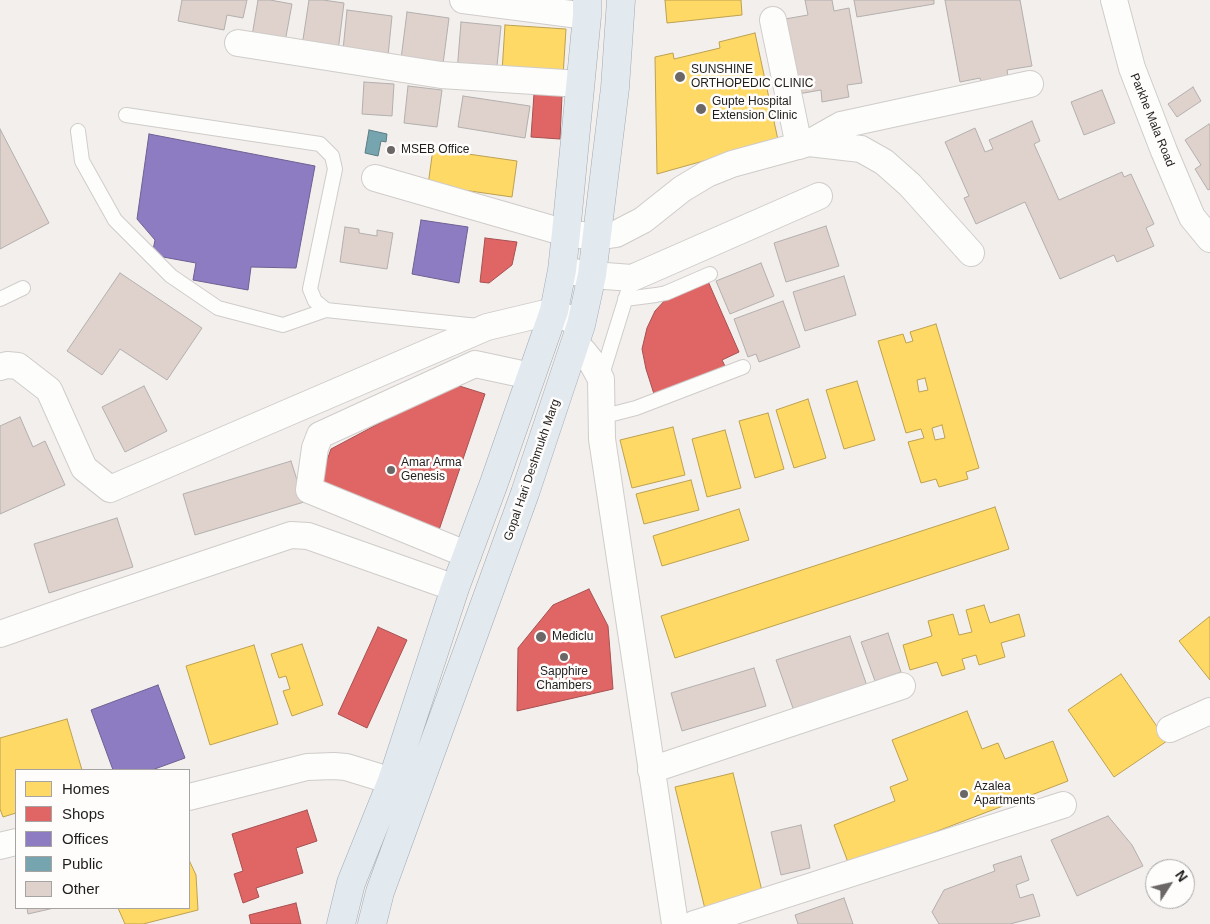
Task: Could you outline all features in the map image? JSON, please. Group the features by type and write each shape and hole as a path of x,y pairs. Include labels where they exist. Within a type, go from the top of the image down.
{"main road":[{"name":"Gopal Hari Deshmukh Marg","path":"372,924 380,892 522,503 578,335 592,275 615,88 621,0"},
{"path":"341,924 351,883 392,781 455,588 554,311 562,270 587,8"}],"street":[{"path":"462,0 587,8"},
{"name":"Parkhe Mala Road","path":"1114,0 1132,68 1164,151 1201,211 1210,239"},
{"path":"773,20 804,144"},
{"path":"238,43 440,75 580,84"},
{"path":"375,178 566,233 596,237 616,234 643,220 682,189 707,174 732,164 804,144 841,125 1030,84"},
{"path":"804,144 860,149 884,162 910,185 971,253"},
{"path":"562,270 592,275 629,289 819,196"},
{"path":"0,367 7,365 18,366 49,390 84,468 110,489 487,327 554,311 578,335 583,351 601,379 602,439 675,924"},
{"path":"468,555 309,490 315,448 320,435 475,364 531,376"},
{"path":"0,634 291,535 308,536 455,588"},
{"path":"652,770 902,686"},
{"path":"1170,729 1210,710"},
{"path":"190,797 307,767 346,767 392,781"},
{"path":"694,924 1063,805"},
{"path":"0,846 15,842"}],"lane":[{"path":"126,115 320,144 332,156 334,169 310,289 315,301 326,310"},
{"path":"78,131 82,161 115,220 171,276 218,308 283,325 326,310 487,327"},
{"path":"601,379 629,289 656,295 666,293 710,274"},
{"path":"0,299 23,288"},
{"path":"601,417 636,408 743,367"}],"building: Homes":[{"path":"665,0 741,0 742,15 667,23"},
{"path":"505,25 566,29 563,76 502,72"},
{"path":"755,33 778,140 657,174 655,57 673,53 674,59 720,48 719,42"},
{"path":"433,149 517,161 512,197 428,185"},
{"path":"936,324 979,468 966,472 968,479 939,487 936,479 921,483 908,442 924,438 921,429 906,433 878,341 903,334 906,343 913,341 910,332","holes":["925,378 928,390 919,392 917,380","942,425 945,438 935,440 932,428"]},
{"path":"857,381 875,440 844,449 826,390"},
{"path":"808,399 826,458 794,468 776,410"},
{"path":"768,413 784,469 755,478 739,421"},
{"path":"673,427 685,475 632,488 620,440"},
{"path":"725,430 741,488 707,497 692,439"},
{"path":"691,480 699,510 644,524 636,494"},
{"path":"995,507 1009,549 675,658 661,616"},
{"path":"739,509 749,540 662,566 653,536"},
{"path":"984,605 990,623 1019,614 1025,636 1001,643 1005,657 979,665 976,655 962,659 965,669 942,676 937,662 910,670 903,645 932,636 928,621 953,614 959,635 972,632 966,610"},
{"path":"1210,617 1210,680 1179,641"},
{"path":"302,644 323,705 292,716 283,691 290,689 286,676 279,678 271,654"},
{"path":"254,645 278,724 210,745 186,666"},
{"path":"1121,674 1167,741 1114,777 1068,710"},
{"name":"Azalea Apartments","path":"967,711 982,749 998,743 1005,759 1053,741 1068,781 849,865 834,825 895,801 890,787 908,780 892,740"},
{"path":"67,719 82,769 15,769 15,813 3,817 0,809 0,738"},
{"path":"733,773 763,895 705,909 675,787"},
{"path":"190,862 196,875 198,910 143,924 125,924 118,909 190,909"}],"building: Shops":[{"path":"534,94 562,96 560,139 531,137"},
{"path":"485,238 517,242 512,265 489,283 480,282"},
{"path":"707,279 739,352 722,360 725,366 654,394 642,349 647,328 655,311 667,298"},
{"name":"Amar Arma Genesis","path":"453,384 485,394 438,533 316,491 331,449"},
{"name":"Sapphire Chambers","path":"589,589 608,626 613,689 517,711 518,648 553,605"},
{"path":"378,627 407,640 367,728 338,714"},
{"path":"307,810 317,841 296,848 303,873 256,888 259,897 243,903 234,874 243,871 232,834"},
{"path":"296,903 301,924 251,924 249,915"}],"building: Offices":[{"path":"149,134 315,166 296,268 251,267 248,290 193,280 196,263 152,255 155,240 137,219"},
{"path":"421,220 468,227 459,283 412,274"},
{"path":"158,685 185,758 155,769 113,769 91,710"}],"building: Public":[{"path":"369,130 387,134 386,142 381,141 378,156 365,153"}],"building: Other":[{"path":"182,0 247,0 243,18 227,15 224,30 178,21"},
{"path":"258,0 292,4 285,42 252,36"},
{"path":"309,0 344,3 338,51 302,46"},
{"path":"805,0 832,0 834,11 849,8 862,83 847,85 849,97 822,102 821,90 798,94 785,19 808,15"},
{"path":"854,0 934,0 934,4 857,17"},
{"path":"945,0 1020,0 1032,66 1007,70 1009,83 982,88 980,78 960,82"},
{"path":"347,10 392,16 388,56 343,50"},
{"path":"407,12 449,18 443,64 401,59"},
{"path":"461,22 501,26 496,76 457,72"},
{"path":"364,82 394,84 392,116 362,114"},
{"path":"408,86 442,90 437,127 404,123"},
{"path":"1193,87 1201,101 1177,117 1168,104"},
{"path":"1102,90 1115,123 1084,135 1071,102"},
{"path":"463,96 530,106 525,138 458,127"},
{"path":"1032,121 1040,141 1034,144 1059,200 1122,172 1124,177 1131,174 1154,224 1146,228 1154,246 1117,262 1114,255 1060,279 1025,202 976,224 964,198 969,196 945,142 975,128 985,152 993,149 989,140"},
{"path":"1209,124 1210,189 1208,190 1195,169 1201,165 1185,140"},
{"path":"0,129 49,223 0,249"},
{"path":"826,226 839,266 786,282 774,243"},
{"path":"345,227 359,229 359,233 377,236 377,230 393,233 387,269 340,262"},
{"path":"761,263 774,296 730,314 716,281"},
{"path":"120,273 202,328 167,380 120,349 102,375 67,351"},
{"path":"844,276 856,315 805,331 793,292"},
{"path":"783,301 800,347 759,362 756,354 748,357 734,319"},
{"path":"144,386 167,431 125,452 102,407"},
{"path":"20,417 33,447 45,441 65,485 0,514 0,426"},
{"path":"291,461 304,502 195,535 183,494"},
{"path":"117,518 133,567 49,593 34,544"},
{"path":"888,633 901,672 875,681 861,642"},
{"path":"850,636 867,686 794,711 776,660"},
{"path":"754,668 766,706 682,731 671,693"},
{"path":"1108,816 1132,845 1143,866 1077,896 1051,840"},
{"path":"801,825 810,868 781,875 771,832"},
{"path":"1021,856 1029,880 1016,885 1020,898 1033,894 1040,916 1010,924 939,924 932,912 944,890 995,871 993,865"},
{"path":"844,898 853,924 798,924 795,915"},
{"path":"27,909 50,909 28,914"}],"place":[{"name":"SUNSHINE ORTHOPEDIC CLINIC","path":"680,77"},
{"name":"Gupte Hospital Extension Clinic","path":"701,109"},
{"name":"MSEB Office","path":"391,150"},
{"name":"Amar Arma Genesis","path":"391,470"},
{"name":"Mediclu","path":"541,637"},
{"name":"Sapphire Chambers","path":"564,657"},
{"name":"Azalea Apartments","path":"964,794"}]}
